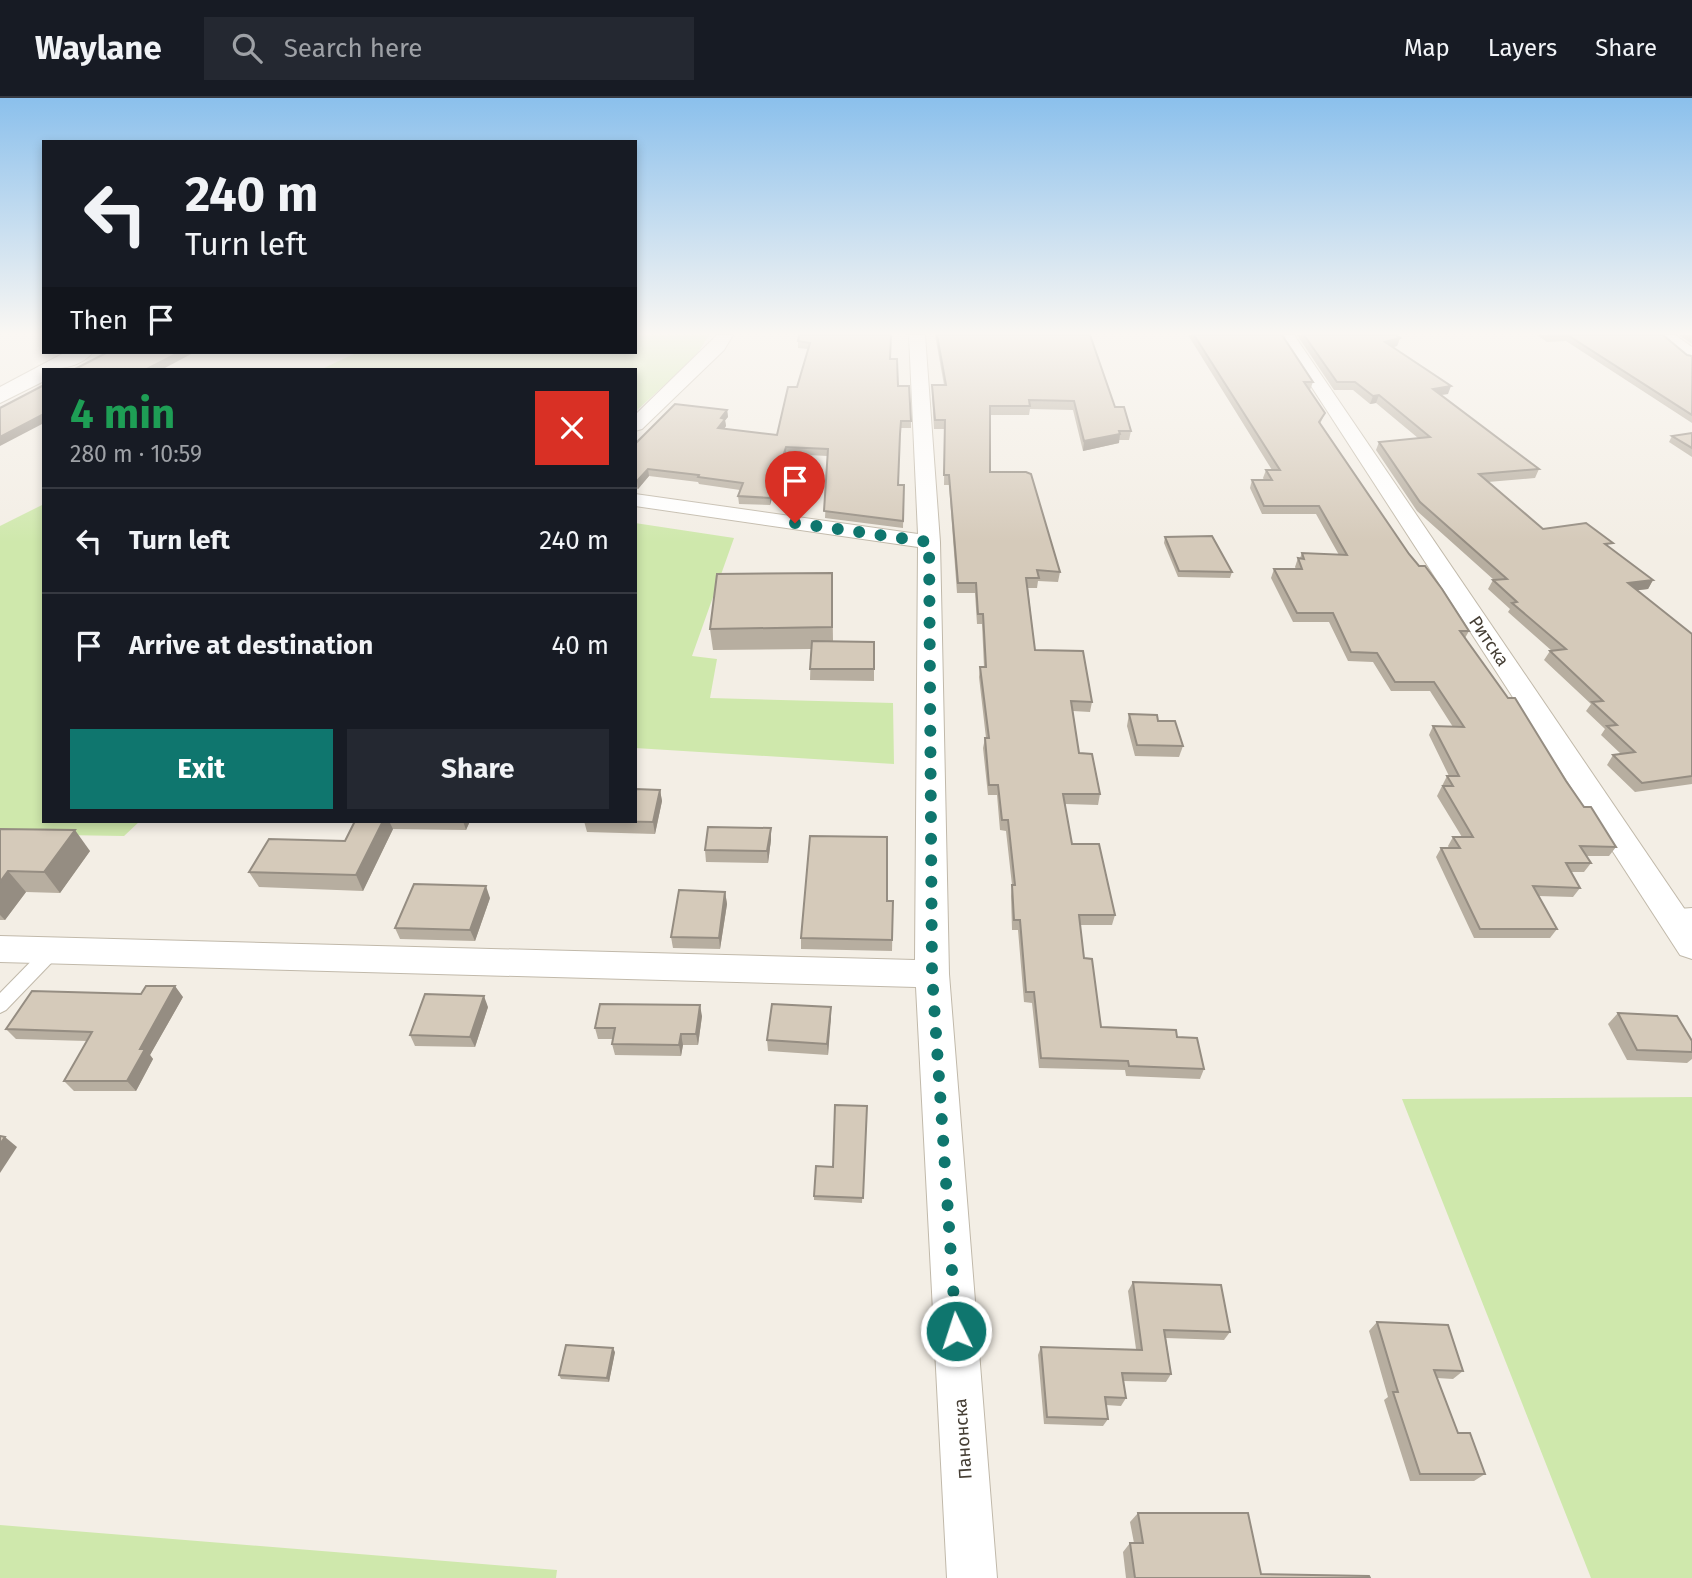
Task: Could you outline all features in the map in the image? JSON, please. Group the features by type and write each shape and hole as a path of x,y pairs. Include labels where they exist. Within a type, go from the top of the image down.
{"street":[{"path":"637,423 657,404"},
{"name":"Панонска","path":"921,404 929,542 932,974 972,1578"},
{"name":"Ритска","path":"1333,404 1681,915 1692,946"},
{"path":"637,500 929,542"},
{"path":"0,949 932,974"}],"lane":[{"path":"0,1005 52,951"}],"green space":[{"path":"42,505 42,823 138,823 124,836 0,834 0,526"},
{"path":"637,523 734,538 692,656 717,659 710,698 893,703 894,764 637,748"},
{"path":"1692,1097 1692,1578 1591,1578 1402,1099"},
{"path":"0,1525 557,1570 556,1578 0,1578"}],"building":[{"path":"8,404 42,404 42,415 0,437 0,408"},
{"path":"675,404 727,410 721,418 725,419 718,428 777,435 784,404 910,404 911,421 901,421 900,434 898,485 904,485 903,521 824,511 828,449 786,447 770,498 738,496 743,483 698,477 699,475 648,469 637,481 637,442"},
{"path":"934,404 1030,404 990,406 990,472 1031,474 1060,572 1037,570 1039,578 1026,578 1035,650 1083,651 1092,702 1071,701 1079,753 1092,754 1100,794 1063,794 1072,844 1099,844 1115,915 1079,915 1084,958 1092,959 1101,1027 1176,1030 1177,1037 1197,1038 1204,1069 1129,1066 1128,1061 1041,1058 1034,992 1026,992 1020,920 1014,920 1012,885 1015,885 1008,820 1002,820 998,785 989,785 985,738 989,738 980,667 986,667 983,614 978,614 976,583 958,583 949,475 944,475 945,420 935,420"},
{"path":"1075,404 1114,404 1115,407 1124,407 1131,431 1119,431 1120,434 1084,441"},
{"path":"1238,404 1319,404 1325,413 1319,422 1409,554 1419,566 1425,566 1442,589 1469,631 1460,631 1508,698 1515,698 1566,781 1584,807 1591,807 1616,847 1580,846 1591,863 1566,863 1580,888 1533,886 1557,929 1480,929 1441,848 1460,848 1453,837 1473,837 1443,786 1453,786 1447,776 1459,776 1433,726 1464,727 1434,682 1395,682 1377,653 1351,652 1333,613 1297,613 1274,569 1302,569 1298,558 1304,559 1302,553 1347,555 1319,506 1264,506 1252,480 1272,480 1266,470 1280,470"},
{"path":"1390,404 1453,404 1539,469 1479,474 1543,529 1586,523 1613,543 1605,544 1653,580 1628,583 1692,634 1692,776 1642,783 1613,755 1635,752 1607,726 1617,725 1592,702 1603,701 1550,651 1566,649 1512,603 1517,602 1493,580 1507,579 1420,502 1379,442 1430,437"},
{"path":"1675,404 1692,404 1692,415"},
{"path":"1692,433 1692,448 1672,436"},
{"path":"1212,536 1232,572 1179,571 1165,537"},
{"path":"832,573 832,627 710,629 717,574"},
{"path":"812,641 874,642 874,669 810,669"},
{"path":"1129,714 1157,715 1158,721 1175,721 1183,746 1137,745"},
{"path":"637,789 660,790 653,822 637,822"},
{"path":"354,823 382,823 356,875 249,872 269,839 345,841"},
{"path":"708,827 771,828 767,851 705,850"},
{"path":"0,829 75,830 44,872 8,871 0,882"},
{"path":"810,836 887,837 887,901 893,901 892,940 801,938"},
{"path":"414,884 486,886 470,930 395,928"},
{"path":"679,890 725,892 719,938 671,937"},
{"path":"146,986 175,986 140,1049 145,1049 127,1081 64,1081 92,1032 6,1029 32,991 141,994"},
{"path":"425,994 484,996 470,1037 410,1035"},
{"path":"600,1004 700,1005 696,1034 681,1034 679,1045 612,1044 615,1028 595,1028"},
{"path":"772,1004 831,1007 827,1044 767,1040"},
{"path":"1618,1013 1677,1016 1692,1041 1692,1052 1637,1050"},
{"path":"835,1105 867,1106 863,1198 814,1196 816,1166 833,1167"},
{"path":"1133,1282 1221,1285 1230,1332 1164,1330 1171,1374 1122,1373 1126,1398 1105,1397 1108,1419 1047,1417 1041,1347 1142,1350"},
{"path":"1377,1322 1448,1325 1463,1371 1434,1370 1458,1433 1470,1433 1485,1474 1420,1474 1393,1392 1398,1392"},
{"path":"566,1345 613,1348 607,1378 559,1375"},
{"path":"1138,1513 1248,1513 1261,1574 1370,1578 1135,1578 1130,1543 1143,1543"}],"route":[{"path":"795,523 929,542 932,974 956,1331"}]}
